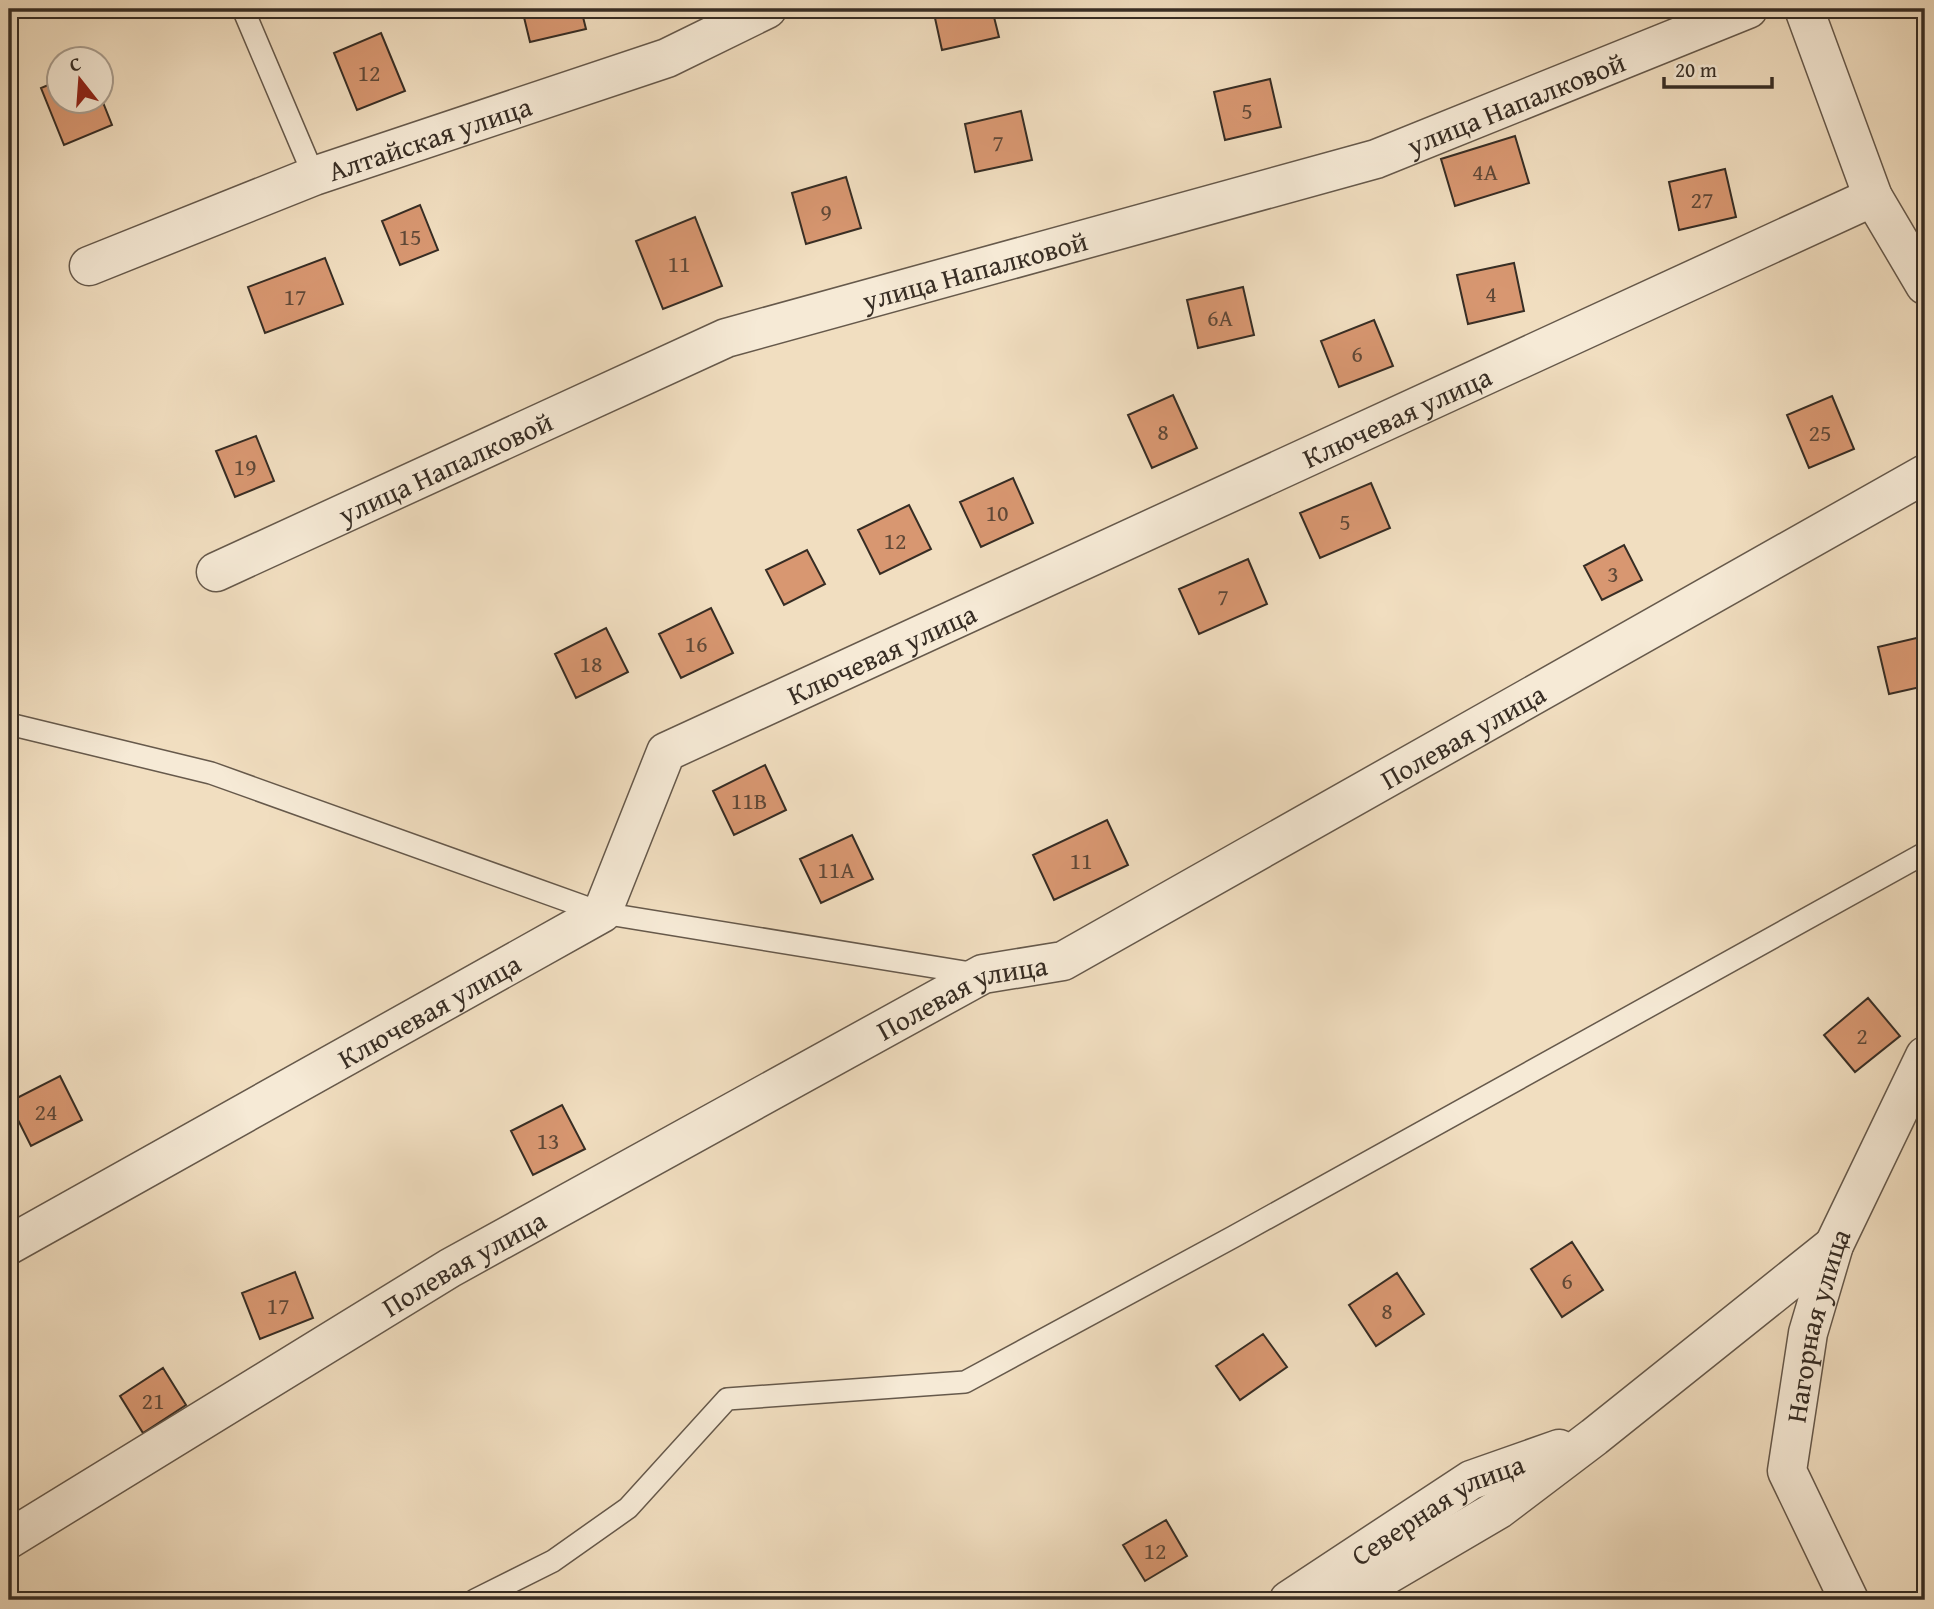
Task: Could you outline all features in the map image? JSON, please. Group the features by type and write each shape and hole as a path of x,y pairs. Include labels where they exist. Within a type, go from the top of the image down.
{"street":[{"name":"Алтайская улица","path":"89,266 314,176 667,58 768,9"},
{"name":"улица Напалковой","path":"216,572 726,338 1376,159 1748,9"},
{"path":"1804,9 1873,197 1925,285"},
{"name":"Ключевая улица","path":"9,1245 603,913 666,752 1873,197"},
{"name":"Полевая улица","path":"9,1539 450,1268 983,975 1063,961 1925,474"},
{"name":"Нагорная улица","path":"1849,1600 1787,1471 1808,1333 1834,1245 1925,1056"},
{"path":"1352,1600 1361,1590 1499,1508 1594,1437 1834,1245"},
{"name":"Северная улица","path":"1289,1600 1471,1480 1594,1437"}],"lane":[{"path":"243,9 314,176"},
{"path":"9,723 211,773 603,913 983,975"},
{"path":"475,1600 553,1561 628,1508 727,1399 965,1382 1233,1237 1925,853"}],"building":[{"path":"522,9 581,9 586,29 530,42"},
{"path":"933,9 992,9 999,37 942,50"},
{"path":"381,33 405,91 357,110 334,53"},
{"path":"1270,79 1281,127 1225,140 1214,92"},
{"path":"46,86 46,100 41,88"},
{"path":"1021,111 1032,160 975,172 965,124"},
{"path":"52,116 108,116 112,125 64,145"},
{"path":"1515,136 1529,183 1455,206 1441,159"},
{"path":"1725,169 1736,217 1679,230 1669,182"},
{"path":"846,177 861,228 806,244 792,193"},
{"path":"420,205 438,250 400,265 382,221"},
{"path":"695,217 722,286 663,309 636,241"},
{"path":"325,258 343,304 265,333 248,287"},
{"path":"1514,263 1524,311 1468,324 1457,275"},
{"path":"1243,287 1254,335 1198,348 1187,300"},
{"path":"1374,320 1393,366 1339,387 1321,341"},
{"path":"1173,395 1197,448 1152,468 1128,415"},
{"path":"1832,396 1854,449 1809,468 1787,415"},
{"path":"256,436 274,481 235,497 216,451"},
{"path":"1013,478 1033,523 981,547 960,502"},
{"path":"1371,483 1390,528 1320,558 1300,513"},
{"path":"909,505 931,549 880,574 858,530"},
{"path":"1624,545 1642,580 1602,600 1584,566"},
{"path":"807,550 825,584 784,605 766,570"},
{"path":"1248,559 1267,604 1199,634 1179,589"},
{"path":"711,608 733,653 681,678 659,634"},
{"path":"606,628 628,672 576,698 555,654"},
{"path":"1925,636 1925,686 1889,694 1878,647"},
{"path":"765,765 786,810 734,835 713,791"},
{"path":"1107,820 1128,865 1054,900 1033,855"},
{"path":"852,835 873,879 821,903 800,859"},
{"path":"1868,998 1900,1036 1855,1072 1824,1035"},
{"path":"60,1076 82,1120 31,1146 9,1102"},
{"path":"562,1105 585,1149 533,1175 511,1131"},
{"path":"1572,1242 1603,1290 1562,1317 1531,1269"},
{"path":"295,1272 313,1318 260,1339 242,1293"},
{"path":"1397,1273 1424,1314 1376,1346 1349,1305"},
{"path":"1263,1334 1287,1367 1240,1400 1216,1366"},
{"path":"163,1368 186,1405 143,1433 120,1396"},
{"path":"1166,1520 1187,1556 1145,1581 1123,1545"}]}
